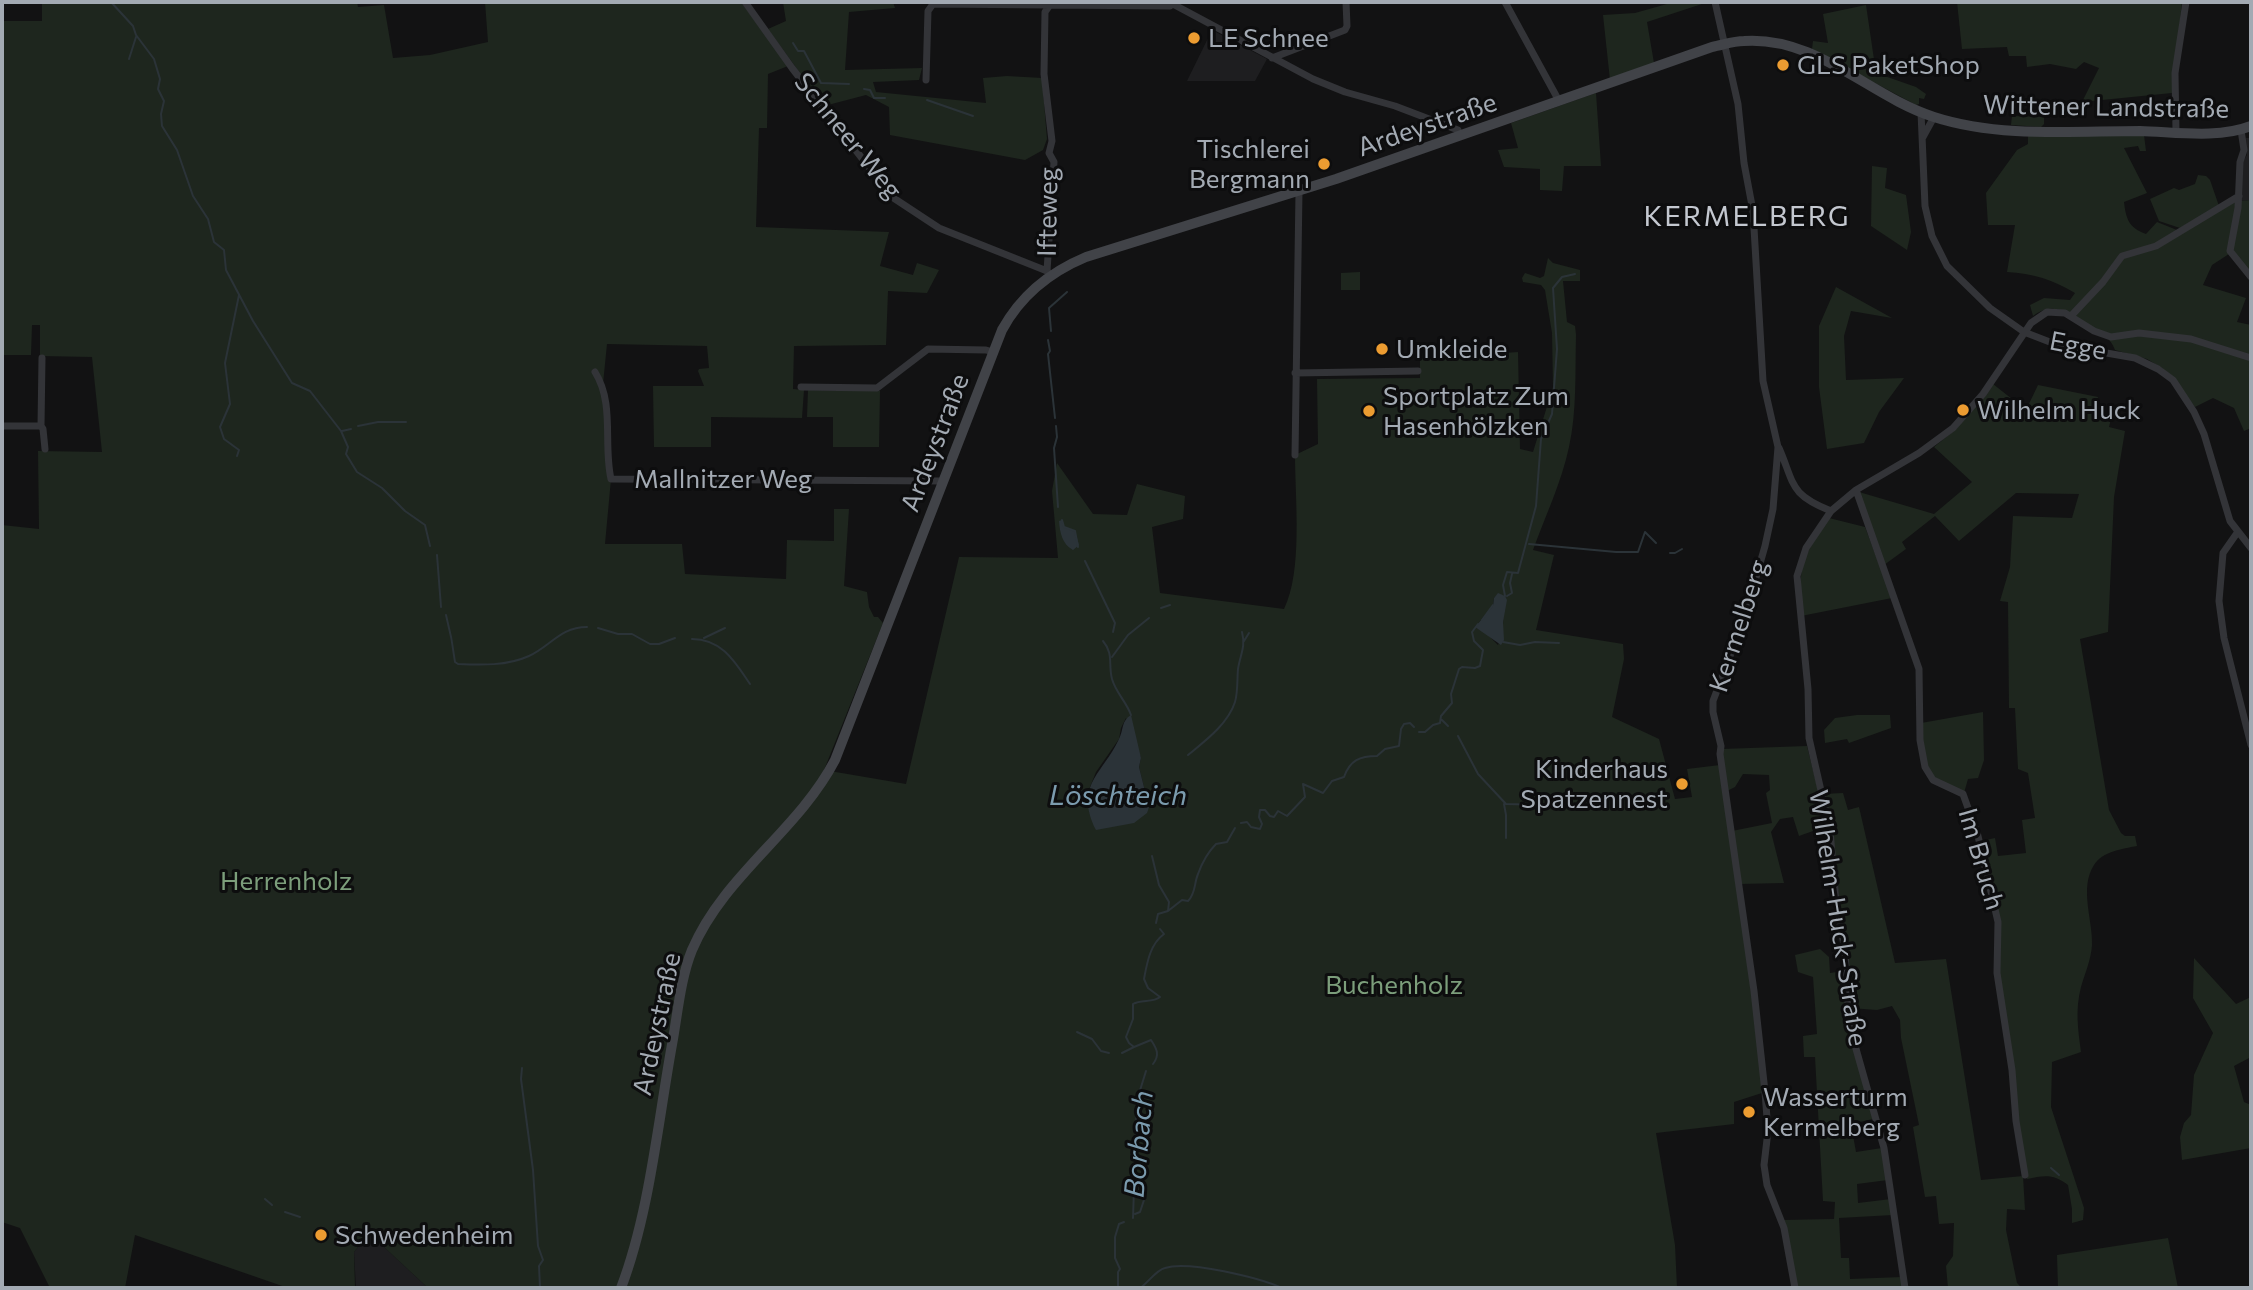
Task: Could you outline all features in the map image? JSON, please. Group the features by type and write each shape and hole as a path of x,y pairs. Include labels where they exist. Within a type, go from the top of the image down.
{"main road":[{"name":"Wittener Landstraße","path":"1725,44 1767,42 1816,56 1921,112 1964,125 1996,129 2211,133 2246,128"},
{"name":"Ardeystraße","path":"621,1288 638,1233 691,953 724,896 796,818 827,775 845,736 1002,330 1027,295 1049,273 1086,257 1299,191 1559,102 1669,61 1725,44"}],"street":[{"name":"Schneer Weg","path":"745,2 792,68 892,197 939,228 1049,273"},
{"path":"1272,58 1345,30 1346,2"},
{"path":"1505,2 1559,102"},
{"name":"Kermelberg","path":"1716,2 1738,104 1744,163 1753,211 1763,382 1778,447 1773,509 1765,546 1745,616 1715,695 1713,712 1721,746 1765,1092 1768,1131 1764,1165 1767,1185 1784,1228 1795,1288"},
{"path":"2176,132 2175,73 2186,2"},
{"path":"926,80 928,11 930,6 936,4 1170,6 1171,3 1332,87 1395,106 1458,130 1460,136"},
{"name":"Ifteweg","path":"1049,273 1054,162 1049,153 1052,141 1044,74 1045,12 1050,5"},
{"name":"Egge","path":"1921,112 1925,206 1930,230 1940,254 1952,272 2001,317 2024,332 2055,344 2135,358 2154,366 2173,380 2194,412 2204,434 2227,516 2237,533 2251,548"},
{"path":"1923,137 1934,117"},
{"path":"2246,128 2230,251 2251,277"},
{"path":"1295,455 1299,191"},
{"path":"2239,196 2155,246 2122,256 2103,282 2071,316 2094,331 2111,337 2139,333 2191,339 2251,358"},
{"name":"Wilhelm-Huck-Straße","path":"1905,1288 1884,1149 1849,1024 1845,950 1836,902 1830,830 1809,738 1809,702 1797,576 1806,548 1831,511 1856,490 1920,453 1953,428 1983,394 2024,332 2038,317 2056,311 2071,316"},
{"path":"801,387 877,388 928,349 993,352"},
{"path":"42,358 41,426 45,449"},
{"path":"1296,373 1418,371"},
{"name":"Mallnitzer Weg","path":"595,372 603,384 606,401 607,460 611,478 943,481"},
{"path":"2,426 41,426"},
{"path":"1778,447 1791,483 1798,492 1812,504 1831,511"},
{"name":"Im Bruch","path":"1856,490 1919,669 1920,740 1925,767 1933,780 1963,794 1978,836 1993,894 1998,922 1997,973 2025,1175"},
{"path":"2237,533 2223,553 2219,601 2224,638 2251,745"}],"shaded area":[{"path":"1212,30 1267,59 1255,81 1187,81"},
{"path":"2246,138 2251,138 2251,200 2240,201 2241,165 2247,155"},
{"path":"369,1233 428,1288 356,1288 354,1252"}],"green space":[{"path":"42,2 357,2 358,7 384,5 393,58 430,55 488,42 485,2 741,2 788,66 768,74 767,128 759,128 756,227 889,232 880,266 913,275 917,263 939,270 927,293 888,291 886,345 794,346 793,389 804,390 802,418 711,417 711,447 654,447 653,386 704,386 698,371 709,368 707,346 607,344 603,384 611,479 605,544 682,544 685,574 786,579 787,540 834,541 834,509 849,509 844,586 867,592 869,607 874,617 878,617 883,623 824,770 906,784 959,557 1058,558 1052,491 1057,463 1093,514 1127,515 1137,484 1185,496 1183,519 1152,527 1160,593 1284,609 1294,575 1296,555 1295,455 1318,444 1317,379 1420,378 1420,353 1463,356 1518,352 1520,449 1533,452 1553,387 1552,333 1545,290 1541,285 1523,282 1522,278 1525,273 1540,278 1544,276 1548,258 1553,263 1580,270 1580,281 1563,281 1567,322 1575,326 1576,335 1572,433 1558,486 1533,550 1554,555 1536,630 1623,644 1624,659 1612,717 1659,739 1675,799 1692,797 1687,769 1720,765 1765,1092 1734,1102 1734,1124 1656,1133 1675,1245 1677,1288 428,1288 369,1233 354,1252 355,1288 288,1288 135,1235 125,1288 50,1288 20,1228 2,1222 2,525 39,529 38,451 102,452 92,357 40,356 40,325 32,325 31,355 2,355 2,21 42,21","holes":["1497,595 1503,620 1498,645 1475,627 1493,606","1126,718 1141,758 1139,767 1149,807 1090,815 1088,792 1096,772 1119,739"]},
{"path":"783,2 893,2 895,8 849,12 845,70 922,68 919,80 873,82 876,92 986,103 983,78 1042,78 1047,139 1043,150 1025,160 890,135 889,107 866,95 824,106 768,29 786,21"},
{"path":"1674,2 1708,2 1647,22 1654,63 1610,80 1603,15 1635,13"},
{"path":"1957,2 2182,2 2172,93 2082,102 2099,68 2084,62 2076,69 2050,64 2027,67 2026,56 2009,56 2007,47 1962,49"},
{"path":"1866,5 1876,73 1916,87 1926,94 1924,99 1919,98 1919,104 1916,105 1812,49 1813,41 1828,43 1823,14"},
{"path":"1596,93 1601,166 1564,166 1562,191 1540,190 1540,169 1504,167 1498,150 1518,148 1511,123"},
{"path":"2012,116 2044,117 2044,124 2041,127 2011,125"},
{"path":"2028,134 2144,135 2146,151 2140,151 2138,146 2124,148 2147,193 2124,202 2129,222 2140,232 2146,234 2157,222 2177,230 2157,247 2237,200 2229,254 2212,265 2203,285 2246,298 2237,322 2251,325 2251,428 2244,431 2234,408 2213,398 2195,407 2162,368 2147,359 2115,350 2106,337 2071,314 2049,309 2033,316 2030,305 2044,298 2070,300 2075,293 2042,278 2007,272 2015,225 1988,225 1986,193 2017,150 2028,144"},
{"path":"1872,166 1887,168 1885,188 1906,195 1911,232 1907,250 1871,226"},
{"path":"2198,175 2206,176 2210,180 2219,206 2180,228 2159,221 2150,199 2174,188 2179,190 2195,184"},
{"path":"2251,200 2251,274 2231,248 2240,201"},
{"path":"1360,272 1360,290 1341,290 1341,273"},
{"path":"1836,287 1892,318 1851,311 1844,336 1846,380 1904,378 1879,412 1864,443 1827,449 1819,387 1819,326"},
{"path":"1993,384 2026,410 2038,385 2098,397 2094,415 2111,419 2109,427 2125,431 2114,497 2108,632 2080,639 2109,810 2121,833 2135,836 2137,846 2113,851 2102,857 2090,874 2087,894 2092,945 2078,1004 2081,1052 2052,1062 2051,1107 2084,1208 2083,1220 2072,1223 2068,1185 2054,1177 2027,1179 2026,1176 1998,973 2000,935 1981,841 1995,838 1998,856 2026,853 2022,820 2035,818 2028,773 2018,769 2015,708 2009,708 2008,602 2000,601 2010,567 2013,516 2072,518 2079,494 2016,493 1959,541 1935,516 1902,542 1906,549 1884,565 1859,492 1934,514 1972,482 1934,447 1956,429"},
{"path":"808,390 880,391 879,447 833,447 833,417 807,417"},
{"path":"1829,518 1865,527 1892,598 1801,616 1800,586 1803,564"},
{"path":"1983,712 1984,760 1978,778 1968,779 1964,793 1933,778 1926,767 1921,723"},
{"path":"1890,715 1891,728 1849,743 1847,739 1825,743 1824,730 1835,718"},
{"path":"1807,746 1827,826 1799,836 1793,817 1780,819 1771,832 1784,883 1739,884 1732,831 1772,823 1766,793 1770,790 1769,775 1743,774 1735,787 1727,791 1722,749"},
{"path":"1843,793 1848,810 1859,807 1895,963 1946,959 1981,1180 2023,1176 2025,1210 2007,1209 2006,1230 2017,1283 2022,1288 1948,1288 1946,1266 1953,1256 1954,1223 1939,1224 1936,1196 1925,1197 1913,1127 1919,1125 1901,1038 1900,1020 1892,1006 1877,1010 1850,1008 1843,924 1824,794"},
{"path":"1820,949 1829,957 1830,973 1844,971 1845,1001 1873,1119 1851,1124 1856,1152 1882,1148 1888,1180 1857,1184 1858,1203 1891,1199 1893,1215 1839,1218 1841,1258 1849,1258 1850,1279 1902,1277 1904,1288 1797,1288 1783,1220 1834,1219 1835,1202 1823,1201 1815,1057 1804,1057 1803,1036 1817,1034 1813,977 1798,972 1795,955"},
{"path":"2194,958 2236,1004 2251,997 2251,1057 2234,1066 2244,1102 2251,1105 2251,1148 2182,1160 2180,1137 2184,1123 2191,1115 2194,1075 2213,1033 2193,998"},
{"path":"2168,1238 2178,1288 2058,1288 2057,1255"}],"water":[{"path":"1062,520 1064,527 1075,531 1079,545 1073,550 1062,538 1059,521"},
{"path":"1498,593 1507,600 1503,622 1504,640 1501,645 1475,627 1493,606"},
{"name":"Löschteich","path":"1131,715 1141,758 1139,767 1149,807 1147,813 1134,823 1096,830 1090,815 1089,791"}],"waterway":[{"path":"111,2 133,26 136,35 154,59 160,79 158,89 164,101 162,126 177,150 193,196 208,219 214,242 224,250 226,270 253,321 292,383 310,391 341,431 348,447 346,454 357,472 382,488 405,511 425,525 430,546"},
{"path":"129,59 136,37"},
{"path":"793,43 798,51 804,51 821,83 849,84"},
{"path":"864,89 870,90 874,98 885,98"},
{"path":"927,100 973,116"},
{"name":"Borbach","path":"1505,596 1503,585 1507,572 1518,573 1536,506 1541,439 1552,414 1557,349 1553,288 1562,277 1575,274"},
{"name":"Borbach","path":"1051,331 1049,308 1067,292"},
{"path":"237,456 239,450 224,439 220,427 230,404 225,363 239,295"},
{"name":"Borbach","path":"1048,340 1055,418"},
{"path":"358,426 378,422 406,422"},
{"name":"Borbach","path":"1056,426 1054,448 1058,507"},
{"path":"342,431 351,429"},
{"name":"Borbach","path":"1062,520 1064,527 1075,531 1078,547"},
{"path":"1529,544 1638,552 1645,532 1656,543"},
{"path":"1670,553 1682,549"},
{"path":"437,555 441,607"},
{"name":"Borbach","path":"1085,561 1115,623 1113,632"},
{"path":"1507,596 1512,593 1512,574"},
{"path":"1161,608 1170,605"},
{"name":"Borbach","path":"1482,620 1493,605"},
{"path":"446,615 455,662 458,664 512,662 537,652 570,630 587,627"},
{"path":"1112,657 1128,635 1149,618"},
{"name":"Borbach","path":"1419,732 1425,732 1440,723 1441,716 1452,703 1451,694 1459,669 1480,666 1483,650 1474,641 1472,632 1478,624"},
{"path":"598,628 618,634 632,634 650,644 659,644 675,638"},
{"path":"704,638 725,628"},
{"path":"1188,755 1215,732 1232,710 1243,647 1242,632"},
{"path":"1244,641 1249,633"},
{"path":"692,639 720,647 750,684"},
{"name":"Borbach","path":"1103,641 1110,655 1114,684 1131,715"},
{"path":"1503,642 1520,645 1535,642 1559,643"},
{"path":"1442,720 1448,726"},
{"name":"Borbach","path":"1241,823 1247,822 1251,827 1260,829 1260,810 1265,810 1274,817 1278,811 1287,816 1305,797 1303,784 1323,793 1332,781 1344,777 1356,760 1377,756 1385,749 1399,746 1404,724 1410,723 1414,727"},
{"path":"1458,736 1478,774 1506,804 1582,806"},
{"path":"1504,804 1506,838"},
{"name":"Borbach","path":"1168,911 1182,900 1188,901 1191,898 1208,854 1216,844 1227,842 1235,828"},
{"name":"Borbach","path":"1152,856 1159,885 1169,902 1168,911 1158,914 1156,923"},
{"name":"Borbach","path":"1153,1064 1157,1052 1151,1040 1134,1047 1126,1037 1133,1019 1133,1004 1160,997 1148,988 1144,979 1152,948 1164,934 1160,929"},
{"path":"1077,1032 1092,1039 1101,1051 1109,1053"},
{"path":"1122,1053 1134,1047"},
{"path":"522,1068 538,1246 543,1260 539,1266 540,1288"},
{"name":"Borbach","path":"1133,1218 1137,1100 1146,1071"},
{"path":"2051,1168 2059,1175"},
{"path":"1135,1214 1140,1212 1145,1197 1141,1184 1136,1182"},
{"path":"265,1199 272,1205"},
{"path":"285,1212 300,1217"},
{"name":"Borbach","path":"1118,1288 1120,1269 1115,1258 1115,1237 1119,1224 1124,1222"},
{"path":"1140,1288 1162,1269 1176,1266 1224,1271 1282,1288"}],"place":[{"name":"LE Schnee","path":"1194,38"},
{"name":"GLS PaketShop","path":"1783,65"},
{"name":"Tischlerei Bergmann","path":"1324,164"},
{"name":"Umkleide","path":"1382,349"},
{"name":"Wilhelm Huck","path":"1963,410"},
{"name":"Sportplatz Zum Hasenhölzken","path":"1369,411"},
{"name":"Kinderhaus Spatzennest","path":"1682,784"},
{"name":"Wasserturm Kermelberg","path":"1749,1112"},
{"name":"Schwedenheim","path":"321,1235"}],"district":[{"name":"KERMELBERG","path":"1747,217"}],"park label":[{"name":"Herrenholz","path":"286,881"},
{"name":"Buchenholz","path":"1394,985"}]}
